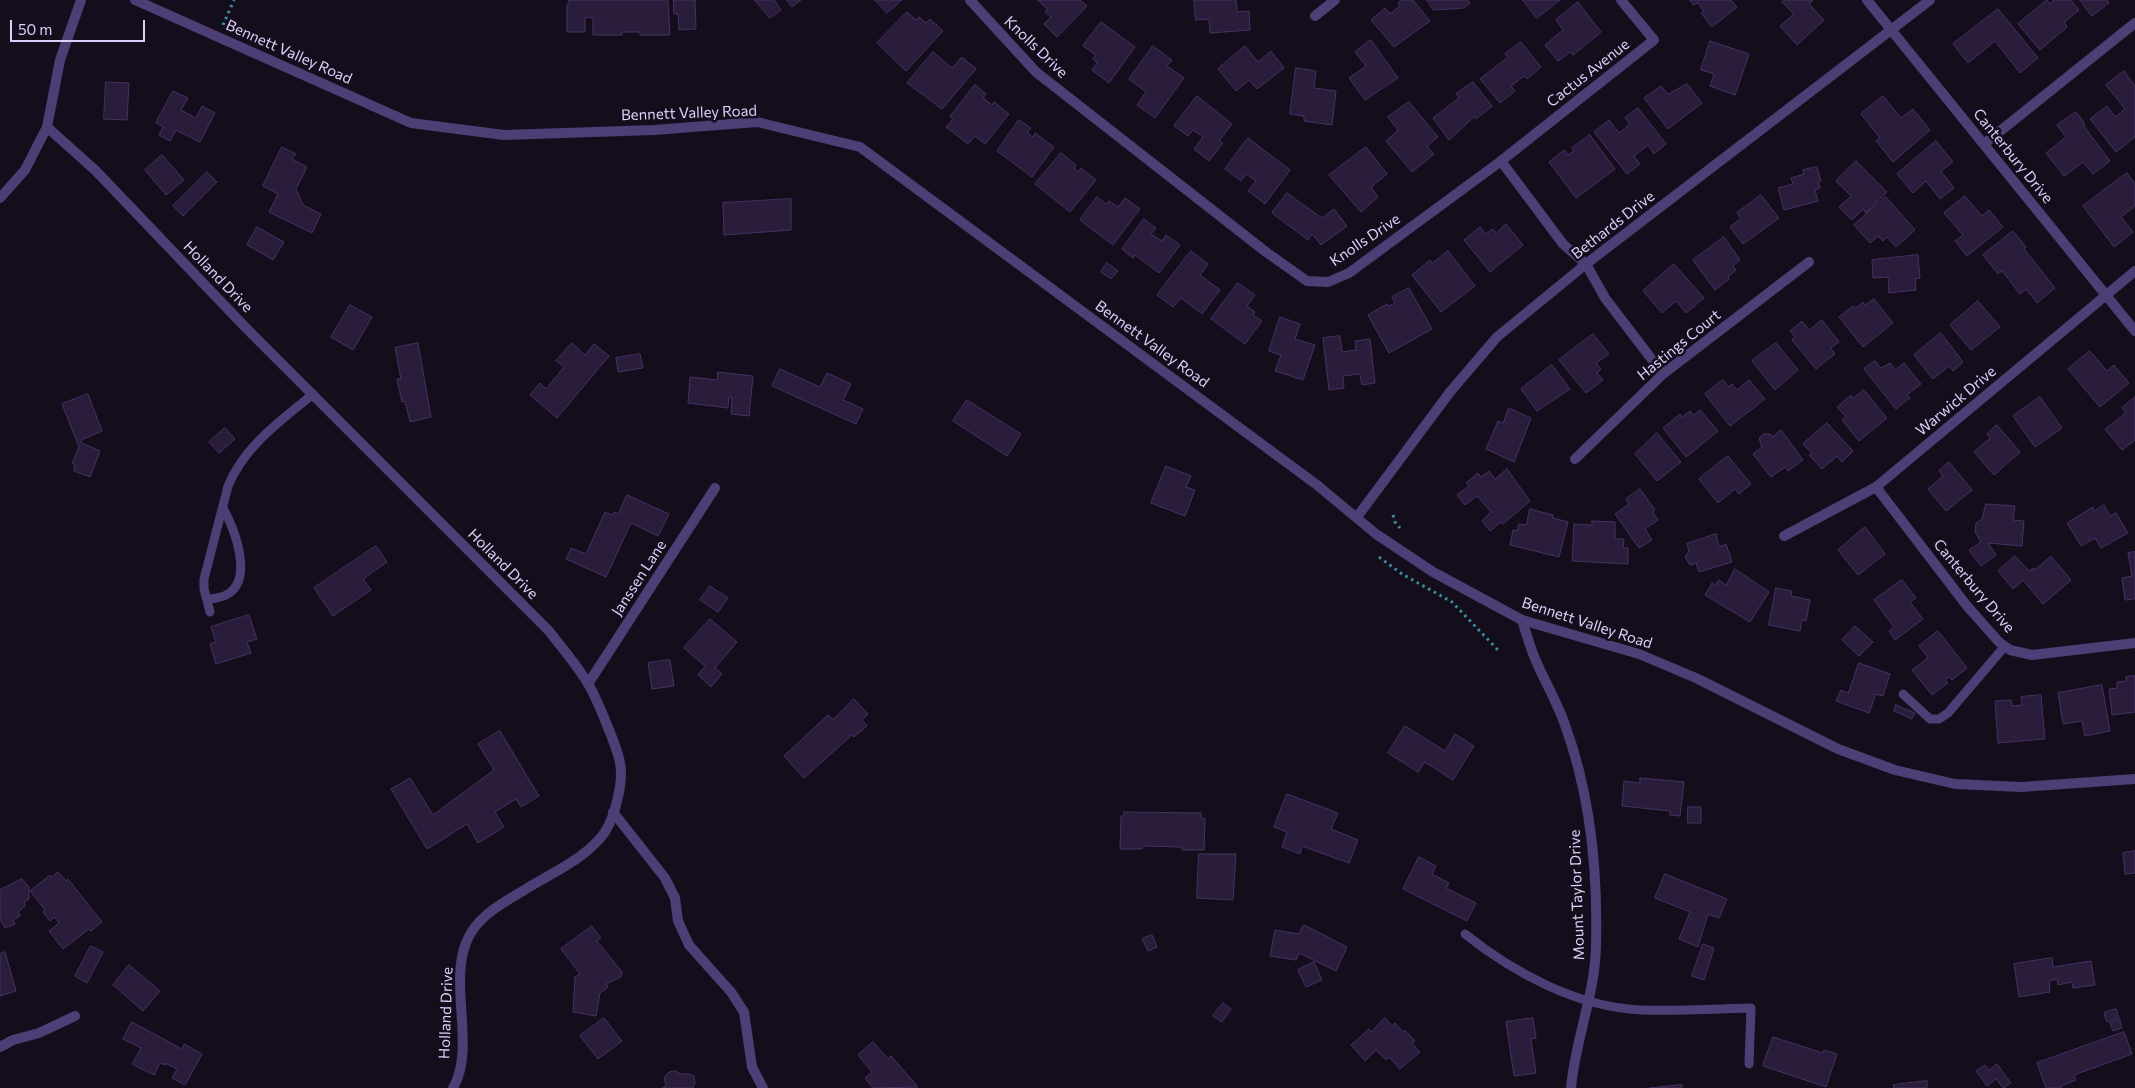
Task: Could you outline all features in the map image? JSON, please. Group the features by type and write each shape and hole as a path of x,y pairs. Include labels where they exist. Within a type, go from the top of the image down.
{"street":[{"path":"0,198 25,170 47,127 60,60 81,0"},
{"name":"Bennett Valley Road","path":"135,0 411,123 504,134 654,130 757,122 860,147 1317,484 1376,534 1434,572 1522,620 1647,658 1696,678 1838,749 1895,770 1955,784 1993,786 2030,786 2135,779"},
{"name":"Knolls Drive","path":"970,0 1036,72 1306,281 1328,282 1349,273 1501,161"},
{"path":"1315,16 1335,0"},
{"name":"Cactus Avenue","path":"1501,161 1654,40 1620,0"},
{"name":"Canterbury Drive","path":"1866,0 2135,331"},
{"name":"Bethards Drive","path":"1356,517 1450,392 1497,337 1586,264 1930,0"},
{"path":"1984,144 2135,23"},
{"name":"Holland Drive","path":"47,127 96,171 313,394 549,631 588,684 621,763 619,797 605,832 583,853 490,911 475,926 465,944 460,986 464,1041 458,1080 453,1088"},
{"path":"1501,161 1563,244 1586,264 1605,298 1663,374"},
{"name":"Hastings Court","path":"1575,459 1663,374 1809,262"},
{"name":"Warwick Drive","path":"1784,536 1876,488 2135,271"},
{"name":"Janssen Lane","path":"588,684 715,488"},
{"name":"Canterbury Drive","path":"1876,488 1967,606 2010,650 2032,655 2135,643"},
{"name":"Mount Taylor Drive","path":"1522,620 1533,655 1565,724 1585,790 1593,843 1596,946 1594,980 1574,1059 1572,1088"},
{"path":"613,812 665,878 675,898 678,921 689,945 731,992 744,1012 752,1067 763,1088"},
{"path":"0,1046 13,1040 39,1033 75,1016"}],"lane":[{"path":"210,612 204,579 228,486 241,460 266,433 313,394"},
{"path":"207,600 226,596 231,592 240,574 236,534 223,508"},
{"path":"1902,694 1930,719 1939,719 1948,713 2005,646"},
{"path":"1466,934 1490,954 1524,974 1588,1002 1639,1010 1751,1008 1748,1064"}],"path":[{"path":"217,37 234,0"},
{"path":"1393,515 1400,528"},
{"path":"1379,557 1402,574 1452,602 1498,650"}],"building":[{"path":"569,0 668,0 670,35 640,35 640,32 622,32 622,35 593,35 593,18 585,17 585,32 567,32 567,4 569,4"},
{"path":"674,0 695,0 696,29 679,30 678,14 674,14"},
{"path":"755,0 774,0 781,10 770,18"},
{"path":"787,0 801,0 792,7"},
{"path":"875,0 902,0 887,13"},
{"path":"1038,0 1080,0 1087,6 1057,37 1044,24 1051,17 1045,12 1047,9"},
{"path":"1194,0 1236,0 1237,12 1249,11 1250,30 1210,33 1209,19 1196,20"},
{"path":"1402,0 1413,0 1430,21 1394,47 1371,20 1385,8 1390,14 1400,6 1398,3"},
{"path":"1427,0 1468,0 1470,3 1464,8 1434,10"},
{"path":"1523,0 1560,0 1537,18"},
{"path":"1690,0 1731,0 1737,7 1712,27 1701,13 1704,11 1698,3 1694,5"},
{"path":"1784,0 1813,0 1809,4 1824,20 1797,45 1780,26 1794,14 1782,2"},
{"path":"2047,0 2050,4 2054,0 2071,0 2079,10 2064,22 2067,27 2040,50 2018,24"},
{"path":"2080,0 2107,0 2109,3 2092,16"},
{"path":"1578,2 1601,32 1573,55 1570,52 1558,61 1545,45 1563,30 1556,20"},
{"path":"1998,9 2038,58 2020,73 1995,41 1968,63 1953,44"},
{"path":"907,12 916,20 919,17 926,23 930,19 943,31 906,71 877,43"},
{"path":"1101,22 1135,47 1109,83 1092,70 1097,63 1093,59 1096,55 1083,46"},
{"path":"1371,40 1398,78 1365,100 1349,78 1366,66 1355,52"},
{"path":"1710,41 1749,54 1735,95 1710,86 1714,74 1701,70"},
{"path":"1521,42 1541,67 1527,79 1524,76 1511,86 1515,91 1500,103 1480,79 1508,57 1505,54"},
{"path":"1153,46 1172,60 1167,66 1184,78 1155,118 1137,105 1146,92 1129,79"},
{"path":"1245,46 1258,62 1271,51 1284,68 1257,89 1249,80 1236,91 1218,69"},
{"path":"933,52 952,68 962,57 976,69 942,109 907,83"},
{"path":"1296,68 1316,71 1314,88 1336,91 1332,125 1304,121 1304,116 1290,114"},
{"path":"2124,71 2135,86 2135,137 2116,152 2090,119 2107,106 2115,117 2125,109 2106,85"},
{"path":"106,82 129,83 127,120 104,119"},
{"path":"1473,82 1492,106 1476,119 1475,116 1449,140 1433,118 1459,98 1456,94"},
{"path":"1687,84 1702,103 1668,129 1644,98 1661,86 1668,94"},
{"path":"975,85 986,94 983,98 992,105 994,102 1009,114 985,144 975,136 968,144 946,127 953,119 950,117"},
{"path":"173,91 188,98 181,110 196,118 202,106 215,113 200,142 176,130 170,141 159,135 163,127 156,123"},
{"path":"1197,96 1232,124 1219,141 1223,143 1209,161 1194,149 1203,137 1193,130 1188,136 1174,126"},
{"path":"1883,96 1901,118 1913,109 1930,130 1893,162 1876,141 1880,138 1861,114"},
{"path":"1409,102 1438,137 1427,146 1434,154 1412,172 1386,141 1398,130 1388,117"},
{"path":"1638,108 1666,144 1654,154 1648,145 1634,156 1640,164 1627,174 1594,132 1609,120 1619,133 1630,124 1625,118"},
{"path":"2076,112 2085,124 2083,125 2110,161 2093,174 2083,162 2064,176 2046,153 2066,137 2057,125"},
{"path":"1019,120 1031,128 1027,133 1033,137 1035,133 1054,147 1032,177 997,151"},
{"path":"1590,135 1615,169 1576,198 1549,162 1564,150 1568,155 1574,151 1572,148"},
{"path":"1248,138 1290,170 1265,204 1248,191 1256,181 1246,174 1241,181 1225,169"},
{"path":"1936,141 1953,162 1941,171 1954,188 1940,199 1926,181 1913,193 1897,174"},
{"path":"282,147 296,154 292,159 307,167 296,189 303,205 321,214 312,233 269,212 278,194 263,186"},
{"path":"1366,147 1387,174 1371,187 1378,197 1361,212 1329,175"},
{"path":"1061,153 1076,165 1074,169 1078,172 1081,168 1096,180 1070,212 1035,184"},
{"path":"162,155 184,180 166,195 145,170"},
{"path":"1856,161 1887,192 1866,213 1863,209 1852,220 1839,207 1851,196 1836,181"},
{"path":"1817,167 1821,181 1818,182 1820,188 1815,190 1818,201 1784,210 1778,188 1793,184 1791,178 1804,174 1803,170"},
{"path":"207,172 217,182 183,216 173,206"},
{"path":"2127,173 2135,184 2135,206 2121,217 2133,232 2114,247 2083,206"},
{"path":"1287,193 1322,218 1334,209 1347,226 1321,245 1312,234 1308,240 1272,213"},
{"path":"1761,195 1779,218 1743,244 1730,227 1741,218 1737,213"},
{"path":"1965,196 1982,216 1989,210 2003,227 1967,256 1955,241 1963,235 1944,213"},
{"path":"1097,197 1106,204 1109,201 1118,207 1125,198 1140,209 1113,245 1080,220"},
{"path":"1886,197 1915,230 1896,247 1887,237 1883,241 1878,236 1870,243 1854,225"},
{"path":"791,199 791,230 724,235 723,203"},
{"path":"1144,219 1156,228 1151,234 1162,241 1166,235 1180,245 1159,273 1135,255 1133,258 1122,249"},
{"path":"1506,224 1523,245 1490,272 1464,240 1480,227 1486,234 1493,229 1496,233"},
{"path":"257,227 284,242 273,260 247,245"},
{"path":"2013,231 2026,247 2024,249 2055,288 2037,303 2026,289 2020,294 2002,271 1998,274 1983,255"},
{"path":"1724,237 1740,260 1733,266 1736,270 1728,277 1729,279 1715,290 1693,260"},
{"path":"1191,251 1208,264 1200,275 1220,290 1202,314 1181,298 1173,307 1157,295"},
{"path":"1448,251 1475,286 1441,312 1412,275 1430,260 1432,263"},
{"path":"1918,255 1920,278 1915,279 1916,290 1889,293 1888,277 1873,278 1872,260"},
{"path":"1107,263 1118,271 1111,279 1101,272"},
{"path":"1674,264 1704,298 1686,313 1676,301 1662,313 1643,291"},
{"path":"1238,283 1255,295 1247,306 1255,312 1253,315 1262,321 1245,344 1211,319"},
{"path":"1409,288 1432,329 1389,353 1368,315 1387,304 1389,306 1395,303 1392,297"},
{"path":"1874,299 1893,323 1863,347 1839,317 1853,306 1856,308 1863,302 1865,305"},
{"path":"1978,301 2000,327 1971,350 1950,325"},
{"path":"350,305 372,317 353,350 331,337"},
{"path":"1280,317 1300,324 1295,339 1315,345 1303,380 1275,371 1281,355 1269,351"},
{"path":"1822,320 1839,342 1831,348 1835,354 1816,369 1792,340 1795,337 1790,331 1802,321 1809,330"},
{"path":"1941,333 1963,362 1953,371 1949,366 1933,379 1914,355"},
{"path":"1593,334 1609,354 1596,363 1601,369 1597,373 1603,380 1586,393 1559,360"},
{"path":"1340,336 1342,352 1356,350 1355,341 1370,339 1375,383 1362,385 1360,374 1343,376 1344,388 1329,390 1323,338"},
{"path":"418,343 431,417 410,422 405,401 402,402 397,379 401,379 395,348"},
{"path":"572,343 585,355 594,344 609,356 557,418 530,395 540,383 546,389 564,367 556,361"},
{"path":"1776,343 1798,370 1775,390 1752,361"},
{"path":"2090,351 2107,371 2114,365 2129,383 2100,407 2068,369"},
{"path":"640,354 643,368 618,372 616,358"},
{"path":"1875,361 1881,368 1890,363 1895,370 1904,363 1921,384 1907,395 1910,398 1896,409 1864,369"},
{"path":"1552,365 1570,389 1537,411 1521,389"},
{"path":"780,369 820,387 827,373 851,384 843,400 863,409 856,424 772,386"},
{"path":"718,372 753,376 749,416 731,414 732,397 729,397 728,408 688,403 690,377 717,380"},
{"path":"1723,380 1729,387 1732,384 1737,390 1749,380 1765,399 1730,426 1705,394"},
{"path":"1864,390 1887,418 1859,441 1842,420 1846,417 1837,407 1851,395 1853,398"},
{"path":"88,394 102,431 81,440 82,443 100,451 90,477 74,471 75,465 72,463 79,447 62,404"},
{"path":"2040,397 2062,428 2035,447 2013,416"},
{"path":"2135,397 2135,440 2122,450 2105,429 2126,413 2122,408"},
{"path":"967,400 1021,434 1007,456 953,421"},
{"path":"1509,408 1531,418 1514,462 1486,449 1498,421 1503,423"},
{"path":"1700,410 1718,431 1686,457 1663,428 1680,414 1682,417 1690,411 1694,415"},
{"path":"1827,423 1853,451 1842,462 1837,456 1822,469 1809,455 1812,453 1803,444"},
{"path":"1997,425 2020,452 1994,475 1974,452 1990,438 1987,434"},
{"path":"225,428 235,439 219,453 209,442"},
{"path":"1781,430 1803,460 1788,471 1785,467 1771,477 1753,454 1762,447 1759,438 1764,434 1770,434 1772,437"},
{"path":"1657,433 1681,462 1657,481 1635,454"},
{"path":"1728,456 1751,484 1739,494 1735,489 1718,503 1699,479"},
{"path":"1949,462 1972,490 1946,511 1928,489 1943,476 1939,471"},
{"path":"1166,466 1191,476 1186,487 1195,490 1185,516 1151,503"},
{"path":"1507,469 1530,501 1503,524 1501,522 1490,531 1482,521 1491,512 1477,496 1465,505 1457,495 1469,486 1466,483 1478,473 1481,477 1489,471 1495,479"},
{"path":"1640,489 1655,510 1653,512 1658,520 1645,529 1652,540 1639,548 1615,514 1629,504 1626,499"},
{"path":"627,495 669,514 658,536 631,523 606,577 566,559 571,548 586,554 605,512 612,515 614,512 618,514"},
{"path":"1986,504 2015,506 2013,520 2024,521 2022,546 1988,543 1996,555 1981,566 1969,550 1981,542 1975,532 1976,523 1982,519"},
{"path":"2104,505 2110,516 2116,513 2128,533 2101,548 2095,538 2081,546 2067,523 2093,507 2094,511"},
{"path":"1530,509 1553,515 1553,518 1568,522 1559,557 1510,545 1513,530 1517,531 1519,524 1526,525"},
{"path":"1592,521 1615,522 1615,539 1624,539 1623,548 1628,548 1628,564 1572,561 1574,524 1592,525"},
{"path":"1865,527 1885,554 1858,575 1838,550"},
{"path":"1716,534 1719,547 1726,544 1732,562 1699,572 1696,563 1690,565 1685,557 1689,551 1687,544"},
{"path":"376,546 387,562 363,579 371,590 333,616 314,588"},
{"path":"2135,552 2135,599 2125,600 2122,578 2132,576 2128,553"},
{"path":"2015,556 2029,571 2033,568 2035,570 2051,556 2071,580 2043,604 2023,580 2013,589 1998,571"},
{"path":"1735,569 1769,592 1750,622 1705,595 1712,583 1715,585 1719,580 1726,585"},
{"path":"1902,580 1916,598 1910,602 1923,619 1895,640 1889,631 1894,627 1874,600"},
{"path":"710,586 728,598 718,612 700,600"},
{"path":"1776,588 1792,591 1791,596 1810,600 1806,621 1802,620 1800,631 1769,625"},
{"path":"249,615 257,639 247,642 251,653 216,664 210,644 216,642 211,627"},
{"path":"710,619 737,642 715,668 722,674 711,687 698,675 705,666 684,648"},
{"path":"1855,626 1873,642 1859,656 1842,640"},
{"path":"1938,631 1967,668 1952,680 1949,677 1945,680 1948,683 1932,695 1912,670 1928,658 1919,646"},
{"path":"670,660 674,686 652,689 648,663"},
{"path":"1859,663 1890,674 1883,696 1876,694 1869,713 1836,701 1841,690 1848,693"},
{"path":"2135,676 2135,712 2112,715 2109,689 2117,688 2117,682 2126,681 2126,677"},
{"path":"2102,685 2110,731 2085,736 2082,721 2063,724 2058,693"},
{"path":"2041,695 2045,739 1998,743 1995,701 2011,700 2012,706 2022,705 2021,697"},
{"path":"854,699 868,714 862,720 867,726 854,737 852,735 804,778 784,756 828,715 833,719"},
{"path":"1896,705 1915,713 1912,719 1894,711"},
{"path":"1405,726 1445,751 1455,734 1474,746 1453,780 1425,762 1418,772 1388,753"},
{"path":"500,731 539,796 521,807 516,799 495,812 504,827 478,843 467,824 427,849 391,789 410,778 433,815 494,770 478,744"},
{"path":"1640,778 1684,782 1680,816 1670,815 1670,811 1622,806 1624,781 1640,783"},
{"path":"1287,794 1338,813 1331,829 1358,840 1349,863 1302,846 1300,854 1282,847 1287,832 1274,827"},
{"path":"1688,807 1701,807 1701,823 1688,823"},
{"path":"1124,812 1201,813 1201,818 1205,819 1204,850 1182,850 1182,847 1142,846 1142,849 1120,849 1121,816 1124,816"},
{"path":"2135,851 2135,873 2125,874 2123,853"},
{"path":"1199,854 1236,854 1233,900 1197,898"},
{"path":"1419,857 1436,866 1432,874 1449,883 1446,888 1476,903 1467,921 1403,889"},
{"path":"58,872 66,881 68,879 102,922 91,931 89,929 63,949 49,931 59,923 54,917 50,921 43,912 45,910 30,891 50,875 52,877"},
{"path":"1665,874 1727,899 1719,918 1708,914 1698,947 1679,939 1690,912 1655,898"},
{"path":"22,879 29,887 29,899 24,902 25,906 18,912 20,916 13,920 15,924 5,928 0,919 0,890"},
{"path":"1304,925 1347,947 1336,971 1299,953 1296,960 1270,956 1275,930 1298,934"},
{"path":"592,926 601,938 597,941 622,972 621,977 606,984 608,987 600,993 596,1016 573,1012 575,977 580,974 561,949"},
{"path":"1152,935 1157,947 1148,951 1142,939"},
{"path":"1703,944 1714,948 1704,980 1692,976"},
{"path":"91,946 103,952 87,983 75,976"},
{"path":"5,952 16,991 0,996 0,954"},
{"path":"2052,958 2053,967 2091,961 2095,985 2073,988 2072,982 2058,985 2057,979 2049,981 2050,992 2019,997 2014,964"},
{"path":"1314,962 1322,980 1306,987 1298,970"},
{"path":"129,965 160,991 143,1011 113,985"},
{"path":"1223,1003 1231,1009 1222,1022 1213,1016"},
{"path":"2116,1009 2119,1018 2107,1022 2104,1013"},
{"path":"604,1018 622,1041 598,1059 580,1036"},
{"path":"1385,1018 1392,1026 1395,1023 1403,1032 1405,1030 1415,1041 1412,1043 1420,1052 1400,1069 1389,1057 1386,1060 1376,1050 1365,1061 1351,1045 1369,1029 1371,1032"},
{"path":"1533,1018 1536,1038 1531,1039 1536,1073 1514,1076 1506,1022"},
{"path":"2120,1020 2122,1028 2113,1031 2110,1023"},
{"path":"132,1022 182,1049 184,1044 202,1054 185,1085 172,1078 177,1069 165,1063 165,1065 160,1063 154,1075 132,1064 141,1048 123,1039"},
{"path":"2124,1032 2132,1054 2074,1075 2076,1080 2061,1086 2061,1088 2046,1088 2037,1063"},
{"path":"1773,1037 1823,1053 1824,1050 1837,1054 1826,1087 1763,1066"},
{"path":"873,1042 888,1059 891,1056 918,1087 873,1088 865,1078 872,1072 858,1055"},
{"path":"1997,1064 2011,1083 2003,1088 1996,1079 1987,1086 1976,1071 1985,1065 1989,1070"},
{"path":"676,1071 681,1074 694,1076 695,1083 693,1088 662,1088 666,1086 664,1078 669,1072"},
{"path":"1927,1081 1927,1088 1894,1088 1893,1085"},
{"path":"1682,1085 1682,1088 1650,1088"}]}
